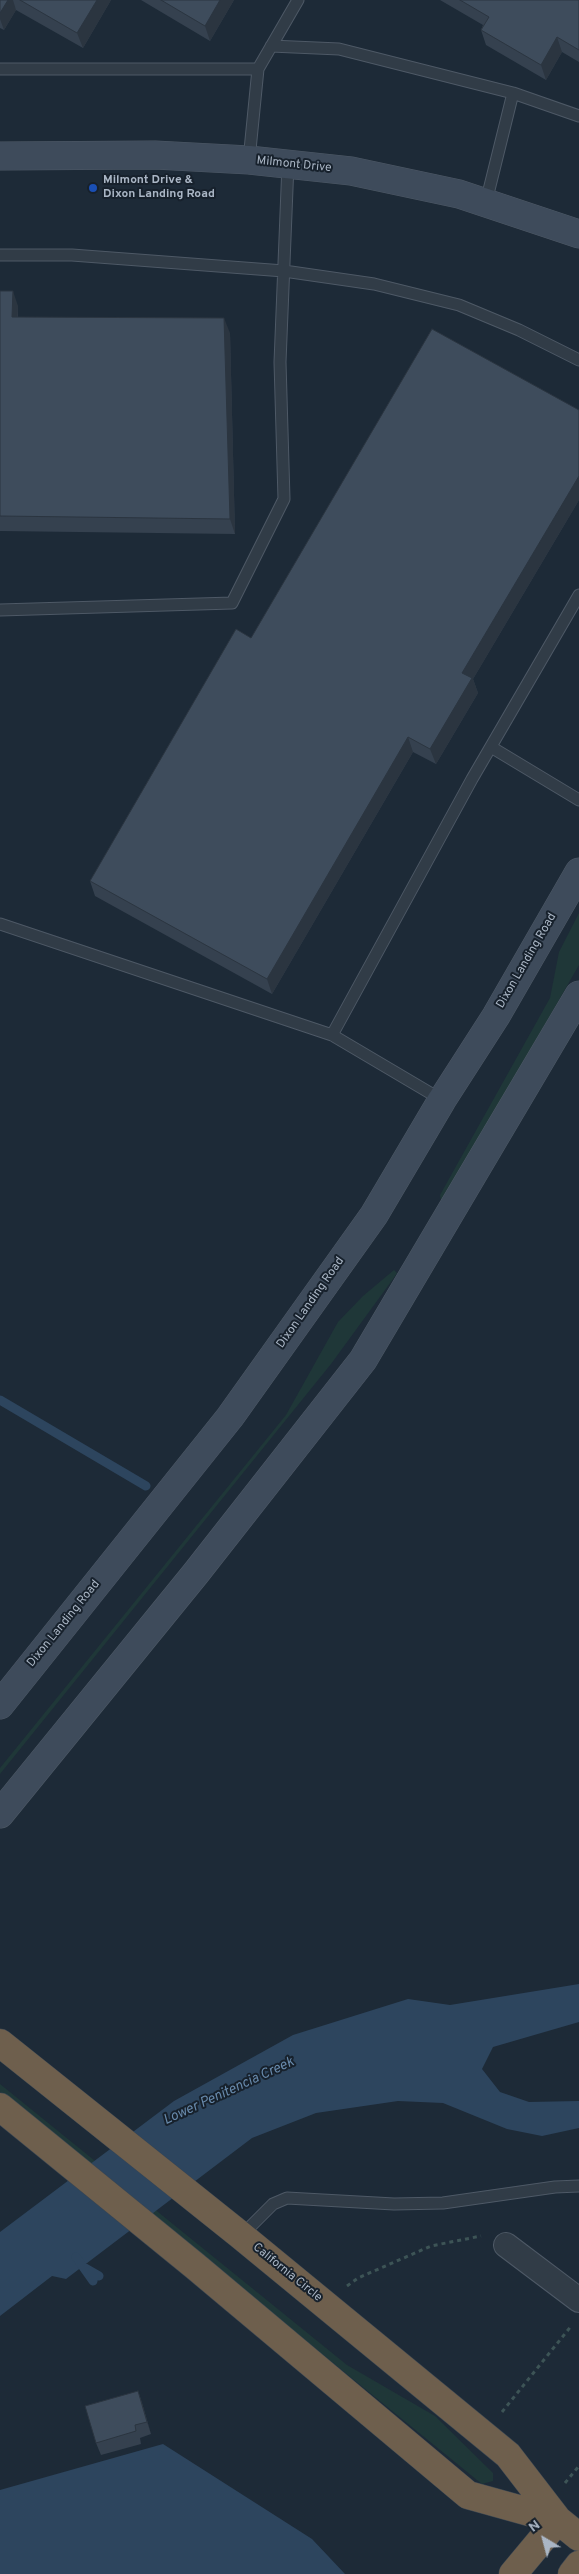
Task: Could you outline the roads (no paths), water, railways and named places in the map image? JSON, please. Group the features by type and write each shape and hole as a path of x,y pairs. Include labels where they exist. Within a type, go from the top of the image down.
{"highway":[{"name":"California Circle","path":"0,2043 76,2106 240,2235 483,2434 508,2456 558,2520 579,2537"},
{"name":"California Circle","path":"0,2107 468,2495 558,2520"},
{"path":"513,2574 558,2520"},
{"path":"572,2574 579,2565"}],"main road":[{"name":"Milmont Drive","path":"0,156 155,155 249,160 351,171 459,194 579,234"},
{"name":"Dixon Landing Road","path":"0,1705 230,1417 374,1215 442,1100 496,1016 579,872"},
{"path":"0,1814 202,1566 363,1360 579,995"}],"street":[{"path":"506,2245 579,2300"}],"lane":[{"path":"249,160 258,69 298,0"},
{"path":"271,46 339,49 513,93 579,116"},
{"path":"0,69 258,69"},
{"path":"486,202 513,93"},
{"path":"0,610 232,603 284,499 280,362 288,164"},
{"path":"0,255 72,255 284,270 374,284 459,305 519,330 579,360"},
{"path":"332,1035 491,747 579,595"},
{"path":"491,747 579,800"},
{"path":"0,924 332,1035 442,1100"},
{"path":"240,2235 273,2204 287,2198 394,2204 442,2203 555,2187 579,2186"}],"water":[{"name":"Lower Penitencia Creek","path":"579,1984 579,2022 493,2047 482,2069 500,2092 529,2102 579,2101 579,2128 542,2136 507,2129 443,2103 398,2101 316,2113 252,2138 66,2279 52,2276 0,2316 0,2232 174,2101 293,2035 408,1999 450,2005"},
{"path":"163,2444 312,2539 345,2574 0,2574 0,2490"}],"waterway":[{"path":"0,1400 146,1486"},
{"path":"76,2257 93,2281"},
{"path":"85,2268 99,2276"}],"place":[{"name":"Milmont Drive & Dixon Landing Road","path":"93,188"}]}
